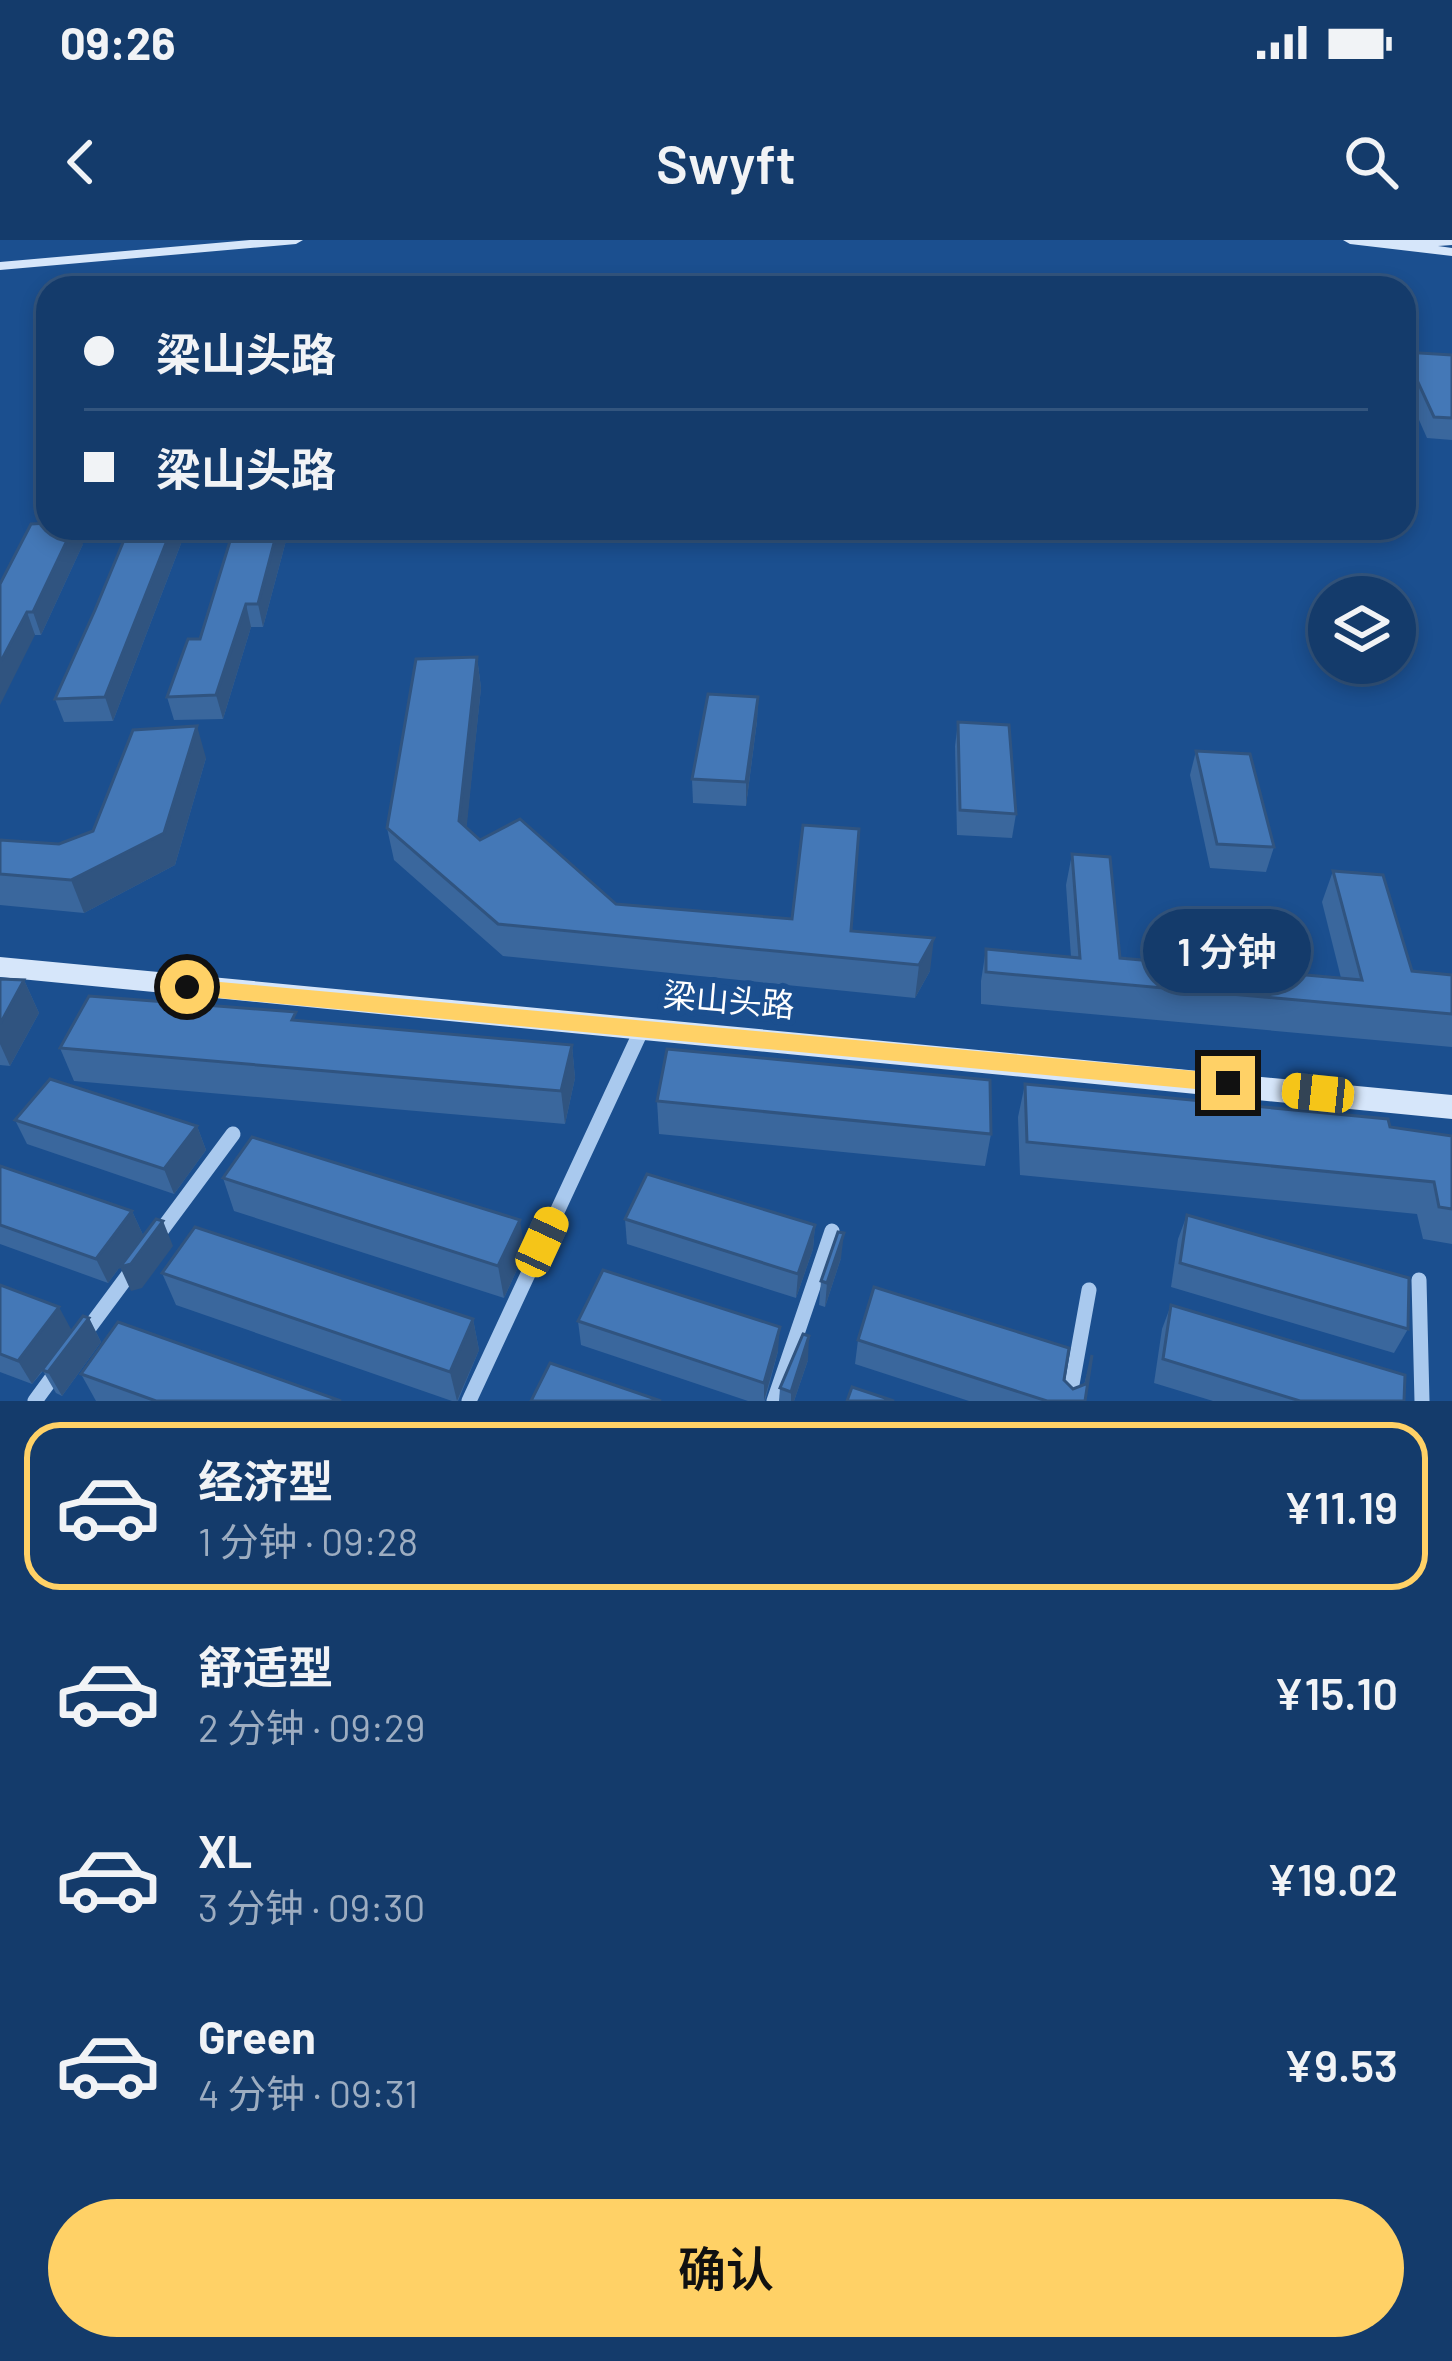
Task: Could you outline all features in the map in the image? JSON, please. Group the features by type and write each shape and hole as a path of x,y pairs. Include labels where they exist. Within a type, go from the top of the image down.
{"street":[{"path":"0,266 296,240"},
{"path":"1350,240 1452,247"},
{"name":"梁山头路","path":"0,967 1004,1060 1452,1107"},
{"path":"469,1401 642,1029"},
{"path":"77,1344 233,1134"},
{"path":"774,1401 832,1231"},
{"path":"1419,1280 1422,1401"},
{"path":"1069,1401 1089,1290"},
{"path":"34,1401 63,1363"}],"building":[{"path":"1416,353 1452,355 1452,418 1434,417 1416,378"},
{"path":"31,524 36,524 36,540 67,540 33,612 27,612 0,663 0,584"},
{"path":"124,540 167,540 105,697 55,699"},
{"path":"230,540 275,540 258,604 246,604 216,695 167,697 188,639 200,639"},
{"path":"477,657 459,821 480,840 520,819 616,904 792,919 803,825 859,829 851,931 934,938 919,965 498,924 387,828 416,659"},
{"path":"708,694 758,697 746,782 692,779"},
{"path":"958,722 1009,725 1016,814 960,810"},
{"path":"197,726 164,833 71,880 0,874 0,840 59,844 93,831 133,730"},
{"path":"1196,751 1250,754 1274,847 1217,844"},
{"path":"1072,854 1110,857 1120,958 1362,980 1333,871 1383,875 1412,971 1452,975 1452,1014 986,972 986,949 1080,958"},
{"path":"0,979 24,980 0,1024"},
{"path":"89,996 296,1012 292,1020 572,1045 561,1091 60,1048"},
{"path":"667,1049 990,1080 991,1134 657,1101"},
{"path":"50,1079 197,1126 164,1169 15,1120"},
{"path":"1025,1084 1388,1119 1390,1127 1452,1136 1452,1209 1439,1207 1434,1182 1027,1142"},
{"path":"252,1137 520,1220 498,1266 223,1178"},
{"path":"0,1166 132,1211 96,1259 0,1225"},
{"path":"647,1174 815,1225 798,1274 625,1219"},
{"path":"1187,1215 1409,1278 1408,1329 1180,1263"},
{"path":"156,1219 163,1221 131,1264 120,1267"},
{"path":"195,1227 473,1319 450,1372 162,1273"},
{"path":"838,1232 844,1233 827,1283 821,1281"},
{"path":"603,1270 780,1327 764,1383 578,1321"},
{"path":"0,1285 59,1307 18,1361 0,1354"},
{"path":"874,1287 1069,1348 1064,1380 1073,1389 1086,1384 1092,1355 1085,1401 1047,1401 858,1340"},
{"path":"1171,1305 1405,1375 1404,1401 1300,1401 1163,1359"},
{"path":"83,1316 89,1318 48,1372 42,1370"},
{"path":"118,1322 341,1401 156,1401 81,1374"},
{"path":"803,1334 809,1336 791,1392 780,1388"},
{"path":"550,1363 661,1401 531,1401"},
{"path":"852,1387 894,1401 847,1401"}],"route":[{"path":"187,987 1228,1083"}]}
